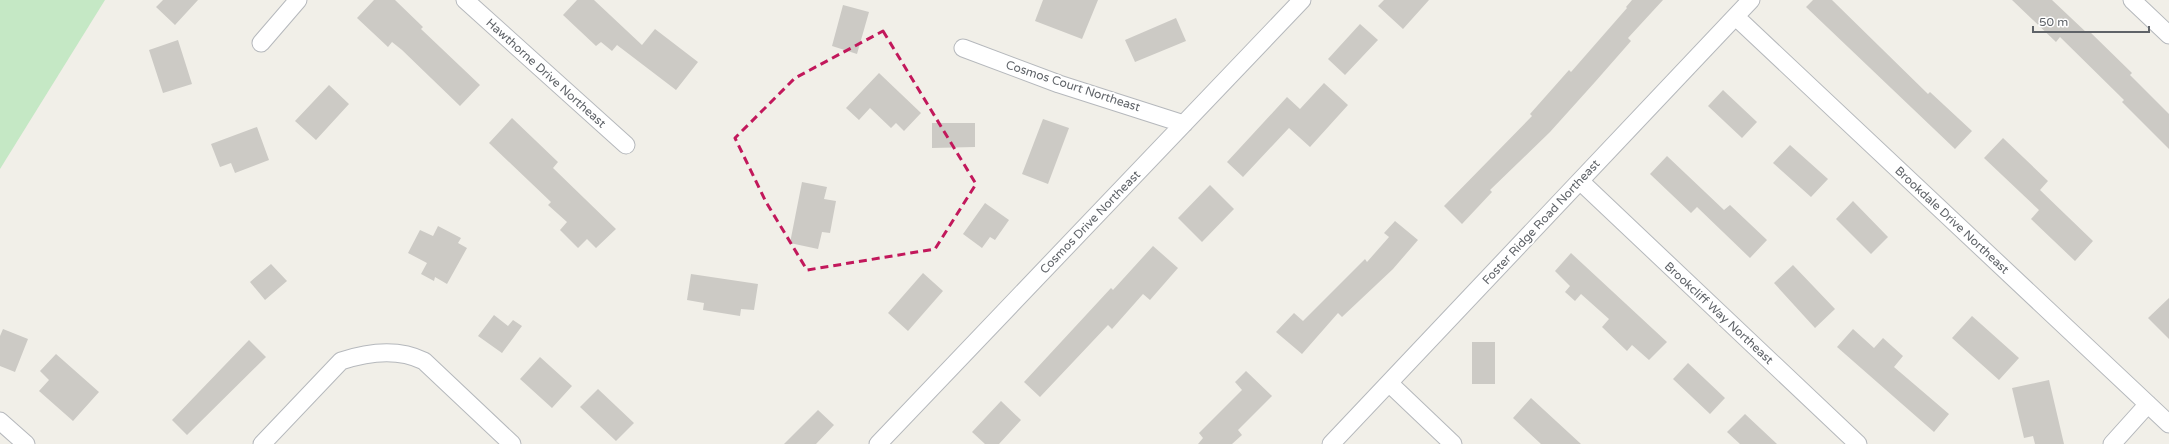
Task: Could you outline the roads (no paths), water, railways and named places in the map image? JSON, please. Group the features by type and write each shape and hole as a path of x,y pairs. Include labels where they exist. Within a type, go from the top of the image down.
{"street":[{"path":"261,43 298,0"},
{"name":"Hawthorne Drive Northeast","path":"465,0 626,145"},
{"name":"Cosmos Drive Northeast","path":"878,444 1302,0"},
{"name":"Foster Ridge Road Northeast","path":"1331,444 1751,0"},
{"path":"2132,0 2169,35"},
{"name":"Brookdale Drive Northeast","path":"1736,17 2169,424"},
{"name":"Cosmos Court Northeast","path":"963,48 1059,84 1184,124"},
{"name":"Brookcliff Way Northeast","path":"1580,181 1858,444"},
{"path":"262,444 341,361 358,355 394,352 410,354 424,361 512,444"},
{"path":"1389,383 1453,444"},
{"path":"2112,444 2148,404"},
{"path":"0,421 26,444"}]}
